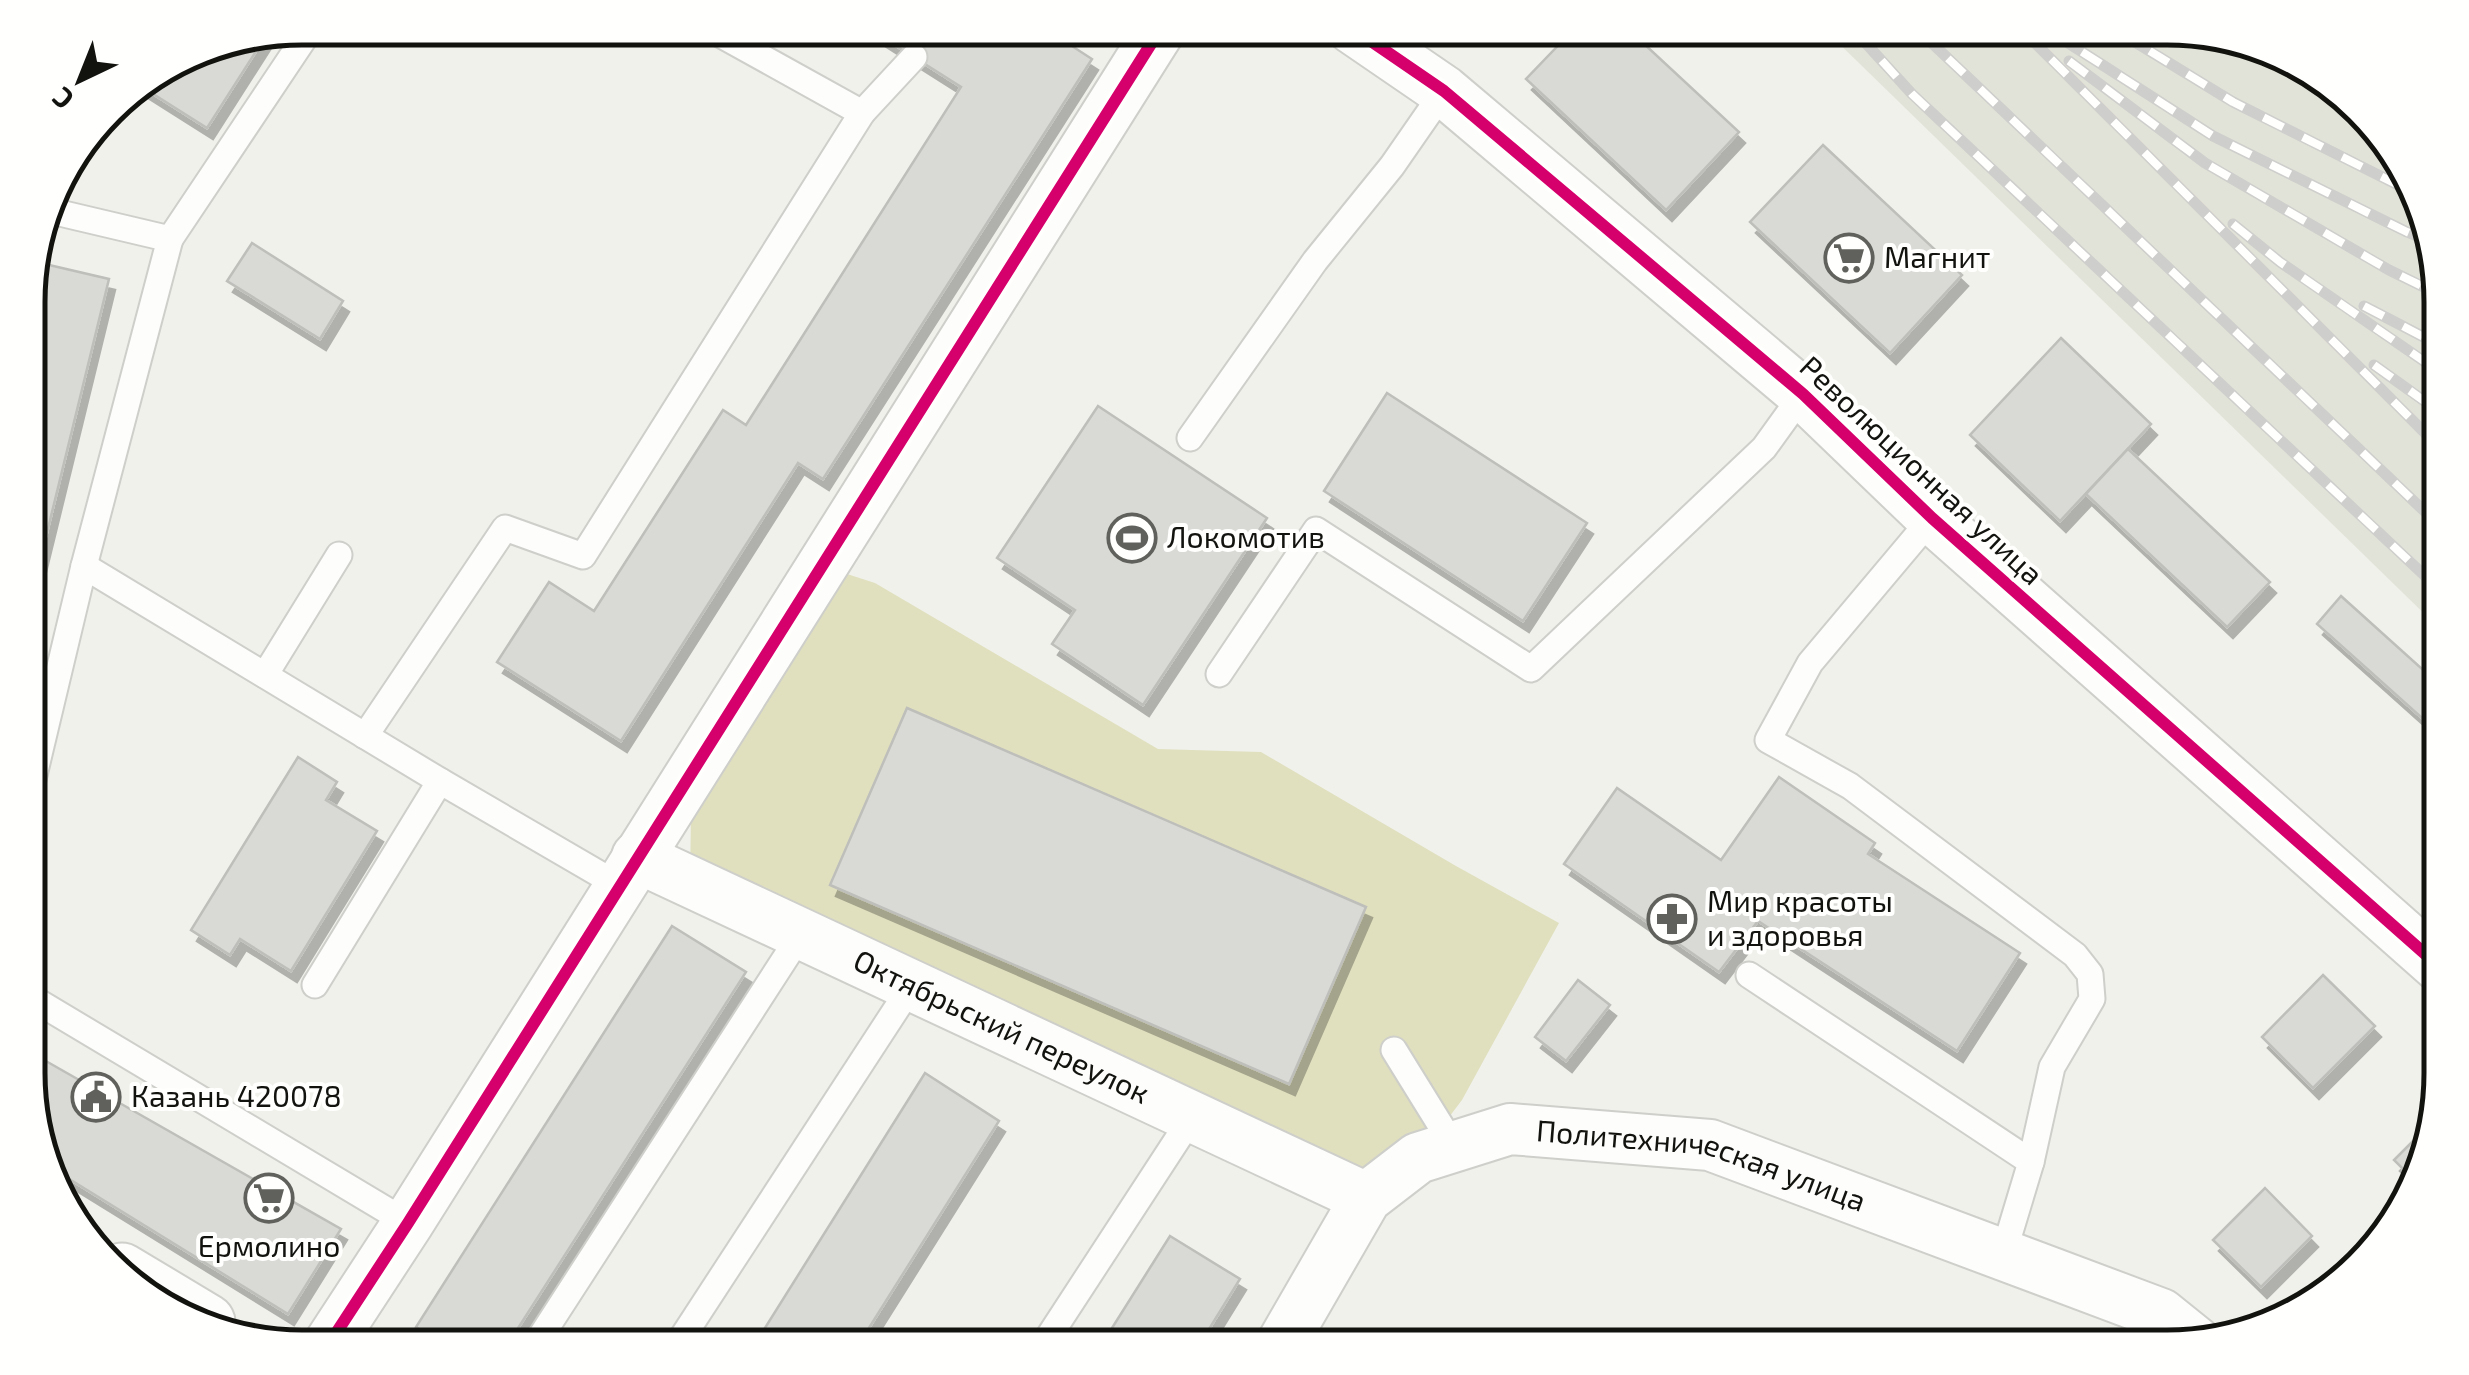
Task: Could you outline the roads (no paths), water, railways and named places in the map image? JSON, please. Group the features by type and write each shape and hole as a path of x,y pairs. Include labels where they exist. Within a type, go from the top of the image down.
{"street":[{"path":"339,1330 1151,45"},
{"name":"Революционная улица","path":"1377,45 1444,91 1803,394 1932,518 2423,952"},
{"name":"Октябрьский переулок","path":"628,871 801,934 1366,1198"},
{"name":"Политехническая улица","path":"1300,1329 1366,1198 1418,1158 1510,1129 1710,1145 2161,1314 2180,1329"}],"lane":[{"path":"45,729 170,238 299,45"},
{"path":"739,45 862,114"},
{"path":"365,736 505,528 583,556 862,114 914,57"},
{"path":"1190,438 1315,261 1392,166 1444,91"},
{"path":"61,213 170,238"},
{"path":"1218,674 1316,530 1531,670 1764,448 1803,394"},
{"path":"1932,518 1810,664 1768,740 1850,786 2074,955 2090,974 2092,999 2052,1066 2032,1162 2003,1255"},
{"path":"264,674 338,555"},
{"path":"84,566 440,781 628,871"},
{"path":"314,985 440,781"},
{"path":"546,1330 801,934"},
{"path":"1750,975 2032,1162"},
{"path":"688,1330 912,986"},
{"path":"45,1006 408,1223"},
{"path":"1394,1050 1454,1147"},
{"path":"1053,1330 1192,1117"}],"railway":[{"path":"1867,45 1912,94 2423,574"},
{"path":"1934,45 2423,510"},
{"path":"2037,45 2423,431"},
{"path":"2071,45 2213,136 2414,235"},
{"path":"2140,45 2233,102 2395,183"},
{"path":"2069,61 2205,163 2423,287"},
{"path":"2233,224 2280,262 2423,361"},
{"path":"2364,306 2423,337"},
{"path":"2374,365 2423,400"}],"place":[{"name":"Магнит","path":"1849,258"},
{"name":"Локомотив","path":"1132,538"},
{"name":"Мир красоты и здоровья","path":"1672,919"},
{"name":"Казань 420078","path":"96,1097"},
{"name":"Ермолино","path":"269,1198"}]}
